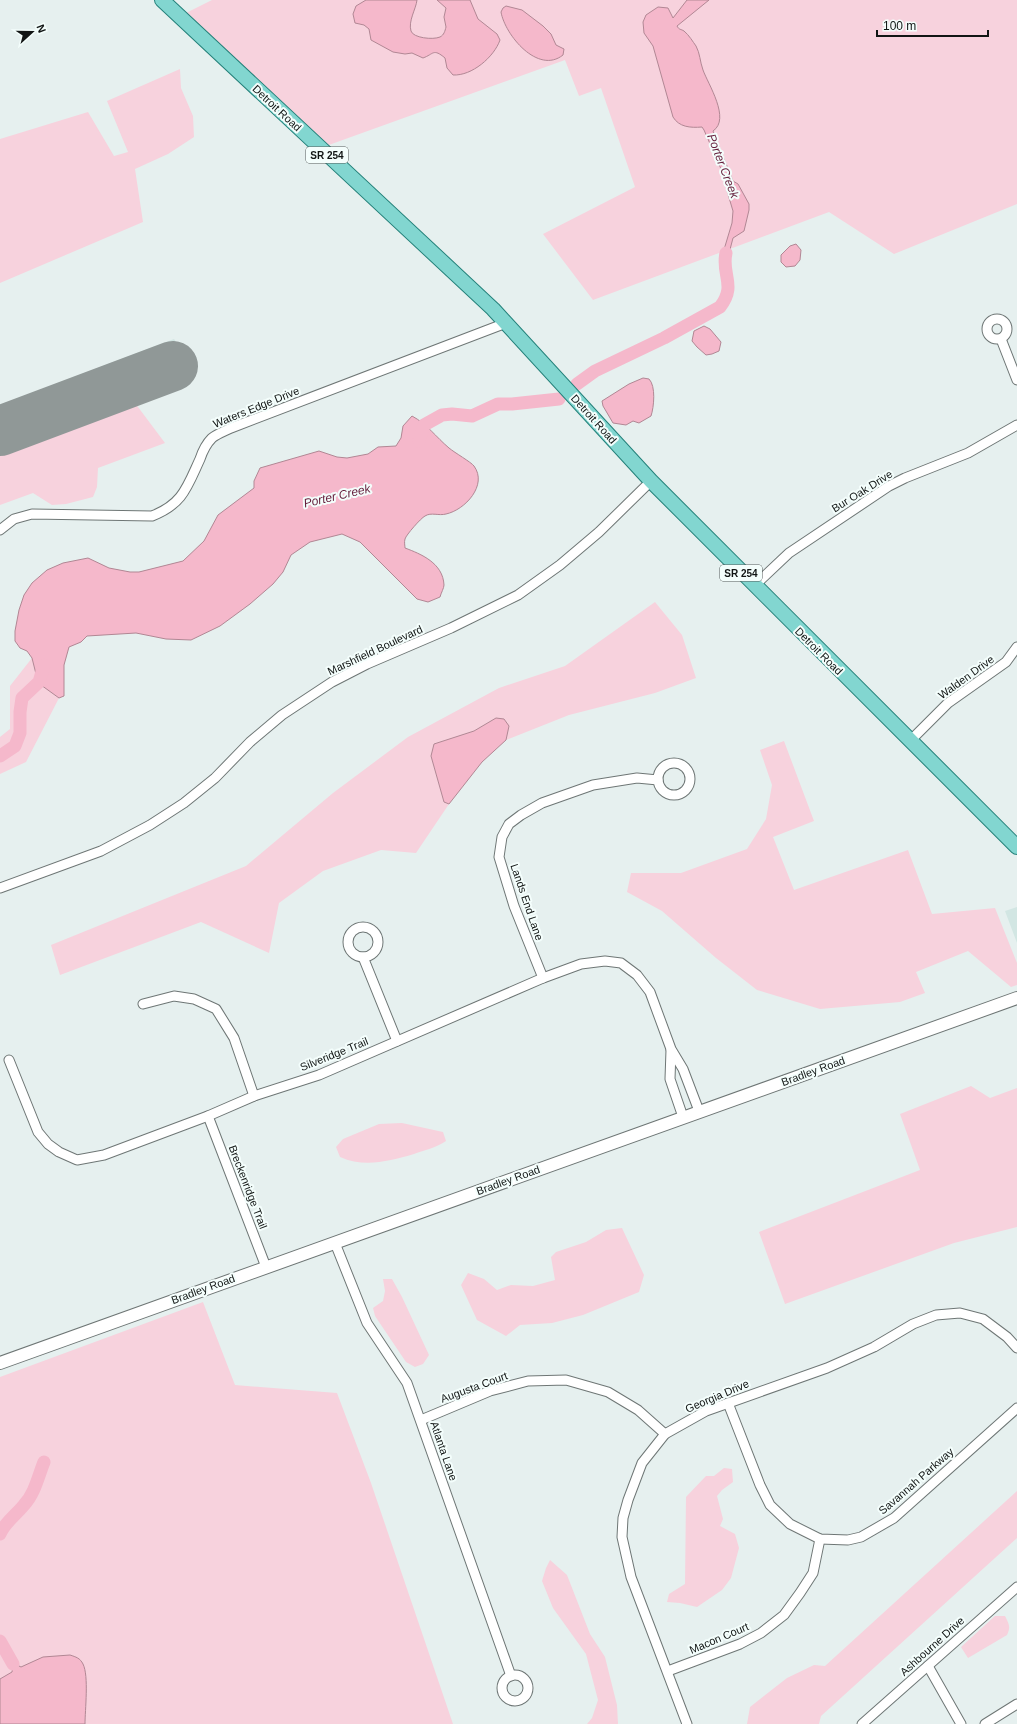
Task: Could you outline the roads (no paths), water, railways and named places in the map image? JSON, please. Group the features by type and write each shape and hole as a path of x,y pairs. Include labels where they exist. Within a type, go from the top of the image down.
{"main road":[{"name":"Detroit Road","path":"162,0 325,153 451,268 506,323 651,481 754,586 1017,847"}],"street":[{"name":"Waters Edge Drive","path":"0,530 14,519 32,514 152,516 166,511 178,502 186,490 202,454 212,438 231,428 506,323"},
{"path":"1002,339 1017,380"},
{"name":"Bur Oak Drive","path":"754,586 789,553 889,486 905,478 968,453 1017,425"},
{"name":"Marshfield Boulevard","path":"0,888 102,851 150,825 184,803 215,778 250,742 282,715 332,682 368,664 451,628 518,594 560,565 599,532 651,481"},
{"name":"Walden Drive","path":"910,741 948,703 1006,662 1017,647"},
{"name":"Lands End Lane","path":"543,978 514,906 499,857 502,837 510,824 521,815 542,803 593,785 638,778 658,780"},
{"path":"364,957 397,1041"},
{"name":"Silveridge Trail","path":"9,1060 38,1132 48,1144 59,1152 77,1160 104,1155 208,1116 254,1096 319,1075 543,978 581,964 605,961 621,963 637,975 650,992 671,1049 684,1069 699,1111"},
{"path":"143,1004 174,996 194,999 216,1009 234,1038 254,1096"},
{"name":"Bradley Road","path":"0,1363 1017,998"},
{"name":"Silveridge Trail","path":"671,1049 670,1079 683,1117"},
{"name":"Breckenridge Trail","path":"208,1116 266,1267"},
{"name":"Atlanta Lane","path":"334,1242 367,1323 407,1383 511,1676"},
{"name":"Georgia Drive","path":"687,1724 631,1577 622,1537 623,1518 628,1500 642,1464 665,1434 706,1412 728,1403 827,1368 874,1347 913,1324 936,1315 960,1313 983,1318 1007,1337 1017,1348"},
{"name":"Augusta Court","path":"421,1420 490,1391 528,1381 566,1380 608,1392 638,1410 665,1434"},
{"name":"Savannah Parkway","path":"728,1403 760,1485 770,1505 790,1524 820,1539 848,1540 861,1537 894,1518 1017,1408"},
{"name":"Macon Court","path":"668,1671 740,1644 761,1633 784,1615 813,1573 820,1539"},
{"name":"Ashbourne Drive","path":"862,1724 1017,1587"},
{"path":"928,1666 961,1724"},
{"path":"985,1724 1017,1704"}],"water":[{"path":"366,0 417,0 411,19 411,31 419,37 437,38 444,33 446,27 444,17 446,8 437,0 470,0 478,19 497,34 500,40 488,59 475,69 453,75 447,68 445,58 438,53 434,53 423,58 412,53 405,54 393,52 371,40 369,29 364,25 355,23 353,14 356,6"},
{"path":"687,0 709,0 677,26 688,34 696,46 703,70 717,101 719,110 720,118 718,126 713,131 733,181 738,184 749,204 744,231 733,238 727,261 728,270 721,269 720,263 732,223 733,211 727,191 728,185 702,127 682,125 673,117 653,46 644,33 643,22 646,15 658,7 668,8 673,18"},
{"path":"506,6 522,10 543,26 551,34 556,45 564,49 563,55 553,60 543,60 524,50 509,31 504,21 501,12"},
{"path":"796,244 801,250 800,260 795,266 786,267 781,262 781,255 790,246"},
{"path":"704,326 710,329 721,342 719,351 706,355 692,341 694,331"},
{"path":"643,378 649,379 653,386 654,402 651,416 639,423 633,421 626,425 613,423 603,406 602,401 629,384"},
{"path":"412,416 427,427 449,448 472,464 478,473 476,488 467,502 453,512 441,515 430,514 425,516 405,539 405,548 430,560 440,571 443,577 444,588 440,597 428,602 417,599 360,542 342,534 310,542 291,555 283,572 273,584 250,604 220,626 191,640 166,639 136,633 87,636 81,642 69,647 64,665 64,696 59,698 41,685 37,678 32,658 27,651 20,648 15,641 15,631 19,610 24,595 32,583 47,570 63,563 88,558 109,568 130,572 139,572 183,561 204,541 218,515 254,488 254,481 260,468 319,451 337,457 347,458 368,454 378,447 396,446 401,438 403,426"},
{"path":"496,718 504,719 509,726 506,740 482,762 449,804 444,802 431,756 434,744 474,731"},
{"path":"70,1655 81,1660 85,1669 85,1724 0,1724 0,1679 12,1672 13,1667 17,1665 21,1667 43,1657"}],"waterway":[{"name":"Porter Creek","path":"577,384 595,371 664,338 720,307 725,299 728,286 725,268 726,253"},
{"name":"Porter Creek","path":"419,441 424,425 442,415 452,414 472,416 498,404 559,399"},
{"name":"Porter Creek","path":"0,756 15,746 20,733 22,698 39,682 44,665"},
{"name":"Porter Creek","path":"0,1534 5,1526 28,1500 36,1485 44,1462"},
{"name":"Porter Creek","path":"0,1641 13,1664"}]}
